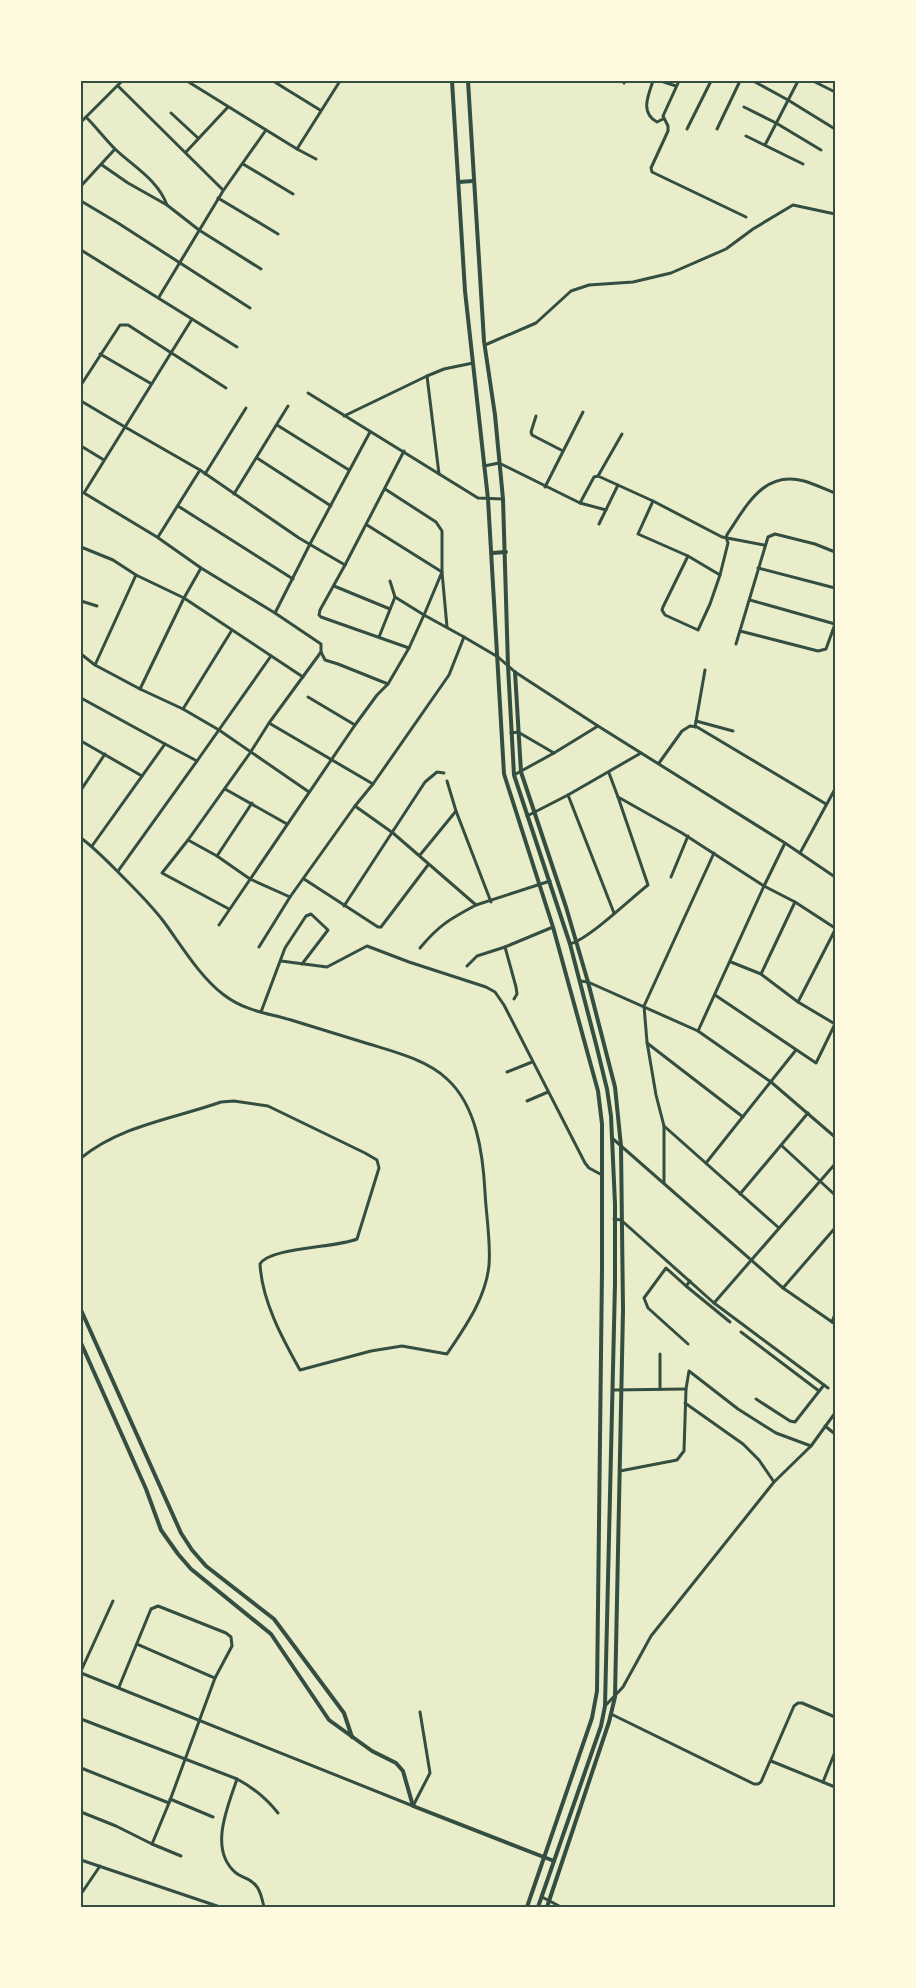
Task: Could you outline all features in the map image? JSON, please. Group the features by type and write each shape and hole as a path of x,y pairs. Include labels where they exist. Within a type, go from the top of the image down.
{"main road":[{"path":"452,81 465,291 488,499 504,774 553,927 598,1091 602,1124 597,1691 592,1718 527,1907"},
{"path":"468,81 485,345 495,415 503,499 514,775 559,909 580,981 607,1089 612,1138 615,1284 605,1706 602,1721 538,1907"},
{"path":"459,182 473,182"},
{"path":"491,552 506,552"},
{"path":"497,640 507,637"},
{"path":"515,672 521,772 577,942 604,1041 615,1088 621,1146 622,1341 615,1697 609,1722 547,1907"},
{"path":"559,909 566,907"},
{"path":"596,1044 604,1041"},
{"path":"607,1089 615,1088"},
{"path":"611,1116 617,1115"},
{"path":"81,1310 181,1533 206,1566 274,1619 344,1713 353,1738"},
{"path":"614,1341 622,1341"},
{"path":"81,1343 162,1530 191,1569 271,1634 329,1720 372,1751 396,1762 403,1771 413,1806 554,1861"},
{"path":"602,1721 609,1722"},
{"path":"584,1775 591,1777"},
{"path":"572,1777 582,1780"}],"street":[{"path":"81,122 122,81"},
{"path":"188,81 316,159"},
{"path":"273,81 321,110"},
{"path":"297,149 340,81"},
{"path":"653,81 647,98 647,112 650,119 657,122 663,119 679,81"},
{"path":"661,81 676,86"},
{"path":"687,129 711,81"},
{"path":"717,129 740,81"},
{"path":"765,145 798,81"},
{"path":"813,81 835,92"},
{"path":"755,82 835,129"},
{"path":"118,86 223,190"},
{"path":"186,152 228,107"},
{"path":"744,107 821,150"},
{"path":"171,113 199,139"},
{"path":"86,117 115,149 155,184 163,194 167,205"},
{"path":"663,119 668,126 668,131 651,168 652,172 746,217"},
{"path":"159,297 223,190 266,130"},
{"path":"746,136 803,164"},
{"path":"81,186 115,149"},
{"path":"243,164 293,194"},
{"path":"102,165 167,205 199,230 261,270"},
{"path":"218,198 278,234"},
{"path":"81,201 250,308"},
{"path":"485,345 536,323 571,291 589,285 633,282 671,273 726,249 753,229 793,205 835,214"},
{"path":"81,250 237,347"},
{"path":"192,319 82,494 157,537 201,568 321,644 321,652 325,660 388,684"},
{"path":"81,385 100,354 123,324 226,388"},
{"path":"100,354 151,383"},
{"path":"344,416 444,369 473,363"},
{"path":"427,376 439,474"},
{"path":"308,393 478,498 503,499"},
{"path":"81,401 200,470 345,565"},
{"path":"234,494 288,406"},
{"path":"205,474 246,408"},
{"path":"544,487 583,412"},
{"path":"536,416 532,435 563,451"},
{"path":"277,425 350,470"},
{"path":"275,613 370,432"},
{"path":"580,503 622,434"},
{"path":"81,446 104,460"},
{"path":"404,451 367,525 320,610 319,616 409,648"},
{"path":"257,457 331,506"},
{"path":"484,466 498,463 580,503 606,510"},
{"path":"157,537 200,470"},
{"path":"598,476 722,537 764,545"},
{"path":"726,537 756,493 765,485 777,480 791,478 805,481 835,494"},
{"path":"599,525 618,485"},
{"path":"385,489 436,522 442,531 442,572 447,627"},
{"path":"652,501 638,534 688,556 720,575"},
{"path":"178,506 293,579"},
{"path":"367,525 442,572"},
{"path":"736,644 768,537 775,534 815,544 835,552"},
{"path":"688,556 662,610 665,615 698,630 720,575 728,543 726,537"},
{"path":"81,547 113,560 136,575 184,598 303,677"},
{"path":"140,689 201,568"},
{"path":"758,568 835,588"},
{"path":"219,925 355,725 388,684 409,648 442,572"},
{"path":"95,665 136,575"},
{"path":"379,638 395,597 390,581"},
{"path":"334,586 390,609"},
{"path":"395,597 498,657 515,672 835,877"},
{"path":"740,631 823,651 826,649 835,624 750,600"},
{"path":"81,601 97,606"},
{"path":"183,709 232,630"},
{"path":"259,947 290,897 449,675 464,637"},
{"path":"229,909 162,873 225,789 269,723 321,652"},
{"path":"81,654 95,665 183,709 219,730 309,792"},
{"path":"118,871 271,656"},
{"path":"695,727 705,670"},
{"path":"308,697 355,725"},
{"path":"81,698 197,761"},
{"path":"696,721 733,731"},
{"path":"269,723 373,784"},
{"path":"514,775 598,726"},
{"path":"659,763 682,731 690,726 695,727 826,804"},
{"path":"511,733 518,732 554,753"},
{"path":"81,741 142,776"},
{"path":"92,846 165,744"},
{"path":"527,816 609,773 641,753"},
{"path":"81,790 105,754"},
{"path":"344,906 425,782 437,772 444,773"},
{"path":"570,944 577,942 648,885 609,773"},
{"path":"447,781 491,902"},
{"path":"225,789 287,824"},
{"path":"800,853 835,789"},
{"path":"568,795 614,913"},
{"path":"618,797 688,836 835,929 798,1002"},
{"path":"217,856 252,803"},
{"path":"355,806 420,855 428,866 476,905"},
{"path":"420,855 456,811"},
{"path":"671,877 688,836"},
{"path":"81,838 92,846 150,904 193,963 222,994 245,1008 393,1052 434,1068 448,1079 458,1091 477,1129 480,1146 489,1264 484,1290 447,1354 402,1346 371,1351 300,1370 276,1321 261,1281 261,1260 267,1256 346,1243 357,1239 379,1168 377,1160 268,1106 234,1101 221,1102 137,1126 107,1140 81,1158"},
{"path":"188,840 217,856 250,879 290,897"},
{"path":"698,1031 785,843"},
{"path":"664,1183 664,1126 647,1042 644,1006 714,853"},
{"path":"304,879 381,927 428,866"},
{"path":"420,948 448,919 476,905 550,881"},
{"path":"761,974 795,902"},
{"path":"261,1012 285,948 306,916 311,915 328,930 302,964"},
{"path":"467,966 477,956 553,927"},
{"path":"281,961 327,967 367,946 495,992 504,1005 585,1163 603,1176"},
{"path":"505,947 516,987 517,994 514,999"},
{"path":"715,995 816,1063 835,1024 798,1002 761,974 730,962"},
{"path":"580,981 588,982 698,1031 771,1082 835,1137"},
{"path":"647,1042 743,1117"},
{"path":"706,1163 795,1050"},
{"path":"507,1072 532,1062"},
{"path":"527,1101 548,1092"},
{"path":"741,1194 808,1113"},
{"path":"664,1126 779,1228"},
{"path":"612,1138 783,1288 833,1323 835,1314"},
{"path":"781,1145 835,1195"},
{"path":"714,1303 835,1164"},
{"path":"614,1219 621,1220 720,1308 828,1388"},
{"path":"783,1288 835,1228"},
{"path":"688,1344 648,1308 644,1298 666,1268 730,1322"},
{"path":"686,1286 690,1280"},
{"path":"717,1312 720,1308"},
{"path":"741,1332 819,1391"},
{"path":"660,1354 660,1389"},
{"path":"779,1361 784,1355"},
{"path":"620,1471 677,1460 682,1455 689,1371 738,1409 776,1433 811,1446"},
{"path":"756,1399 795,1422 824,1385"},
{"path":"613,1390 686,1389"},
{"path":"686,1403 743,1444 759,1460 774,1482"},
{"path":"605,1706 623,1688 651,1636 774,1482 811,1446 835,1413"},
{"path":"825,1426 835,1434"},
{"path":"113,1601 81,1672 413,1806 430,1773 420,1712"},
{"path":"119,1687 151,1609 158,1606 231,1637 232,1646 215,1678 152,1844"},
{"path":"137,1644 215,1678"},
{"path":"611,1714 754,1784 761,1782 794,1706 798,1703 835,1717"},
{"path":"81,1719 237,1779 252,1787 278,1814"},
{"path":"823,1782 835,1752"},
{"path":"771,1761 835,1787"},
{"path":"81,1768 213,1817"},
{"path":"237,1779 224,1817 221,1844 228,1864 238,1875 252,1881 264,1907"},
{"path":"81,1812 181,1856"},
{"path":"81,1860 220,1907"},
{"path":"81,1894 100,1866"},
{"path":"542,1897 561,1907"}]}
